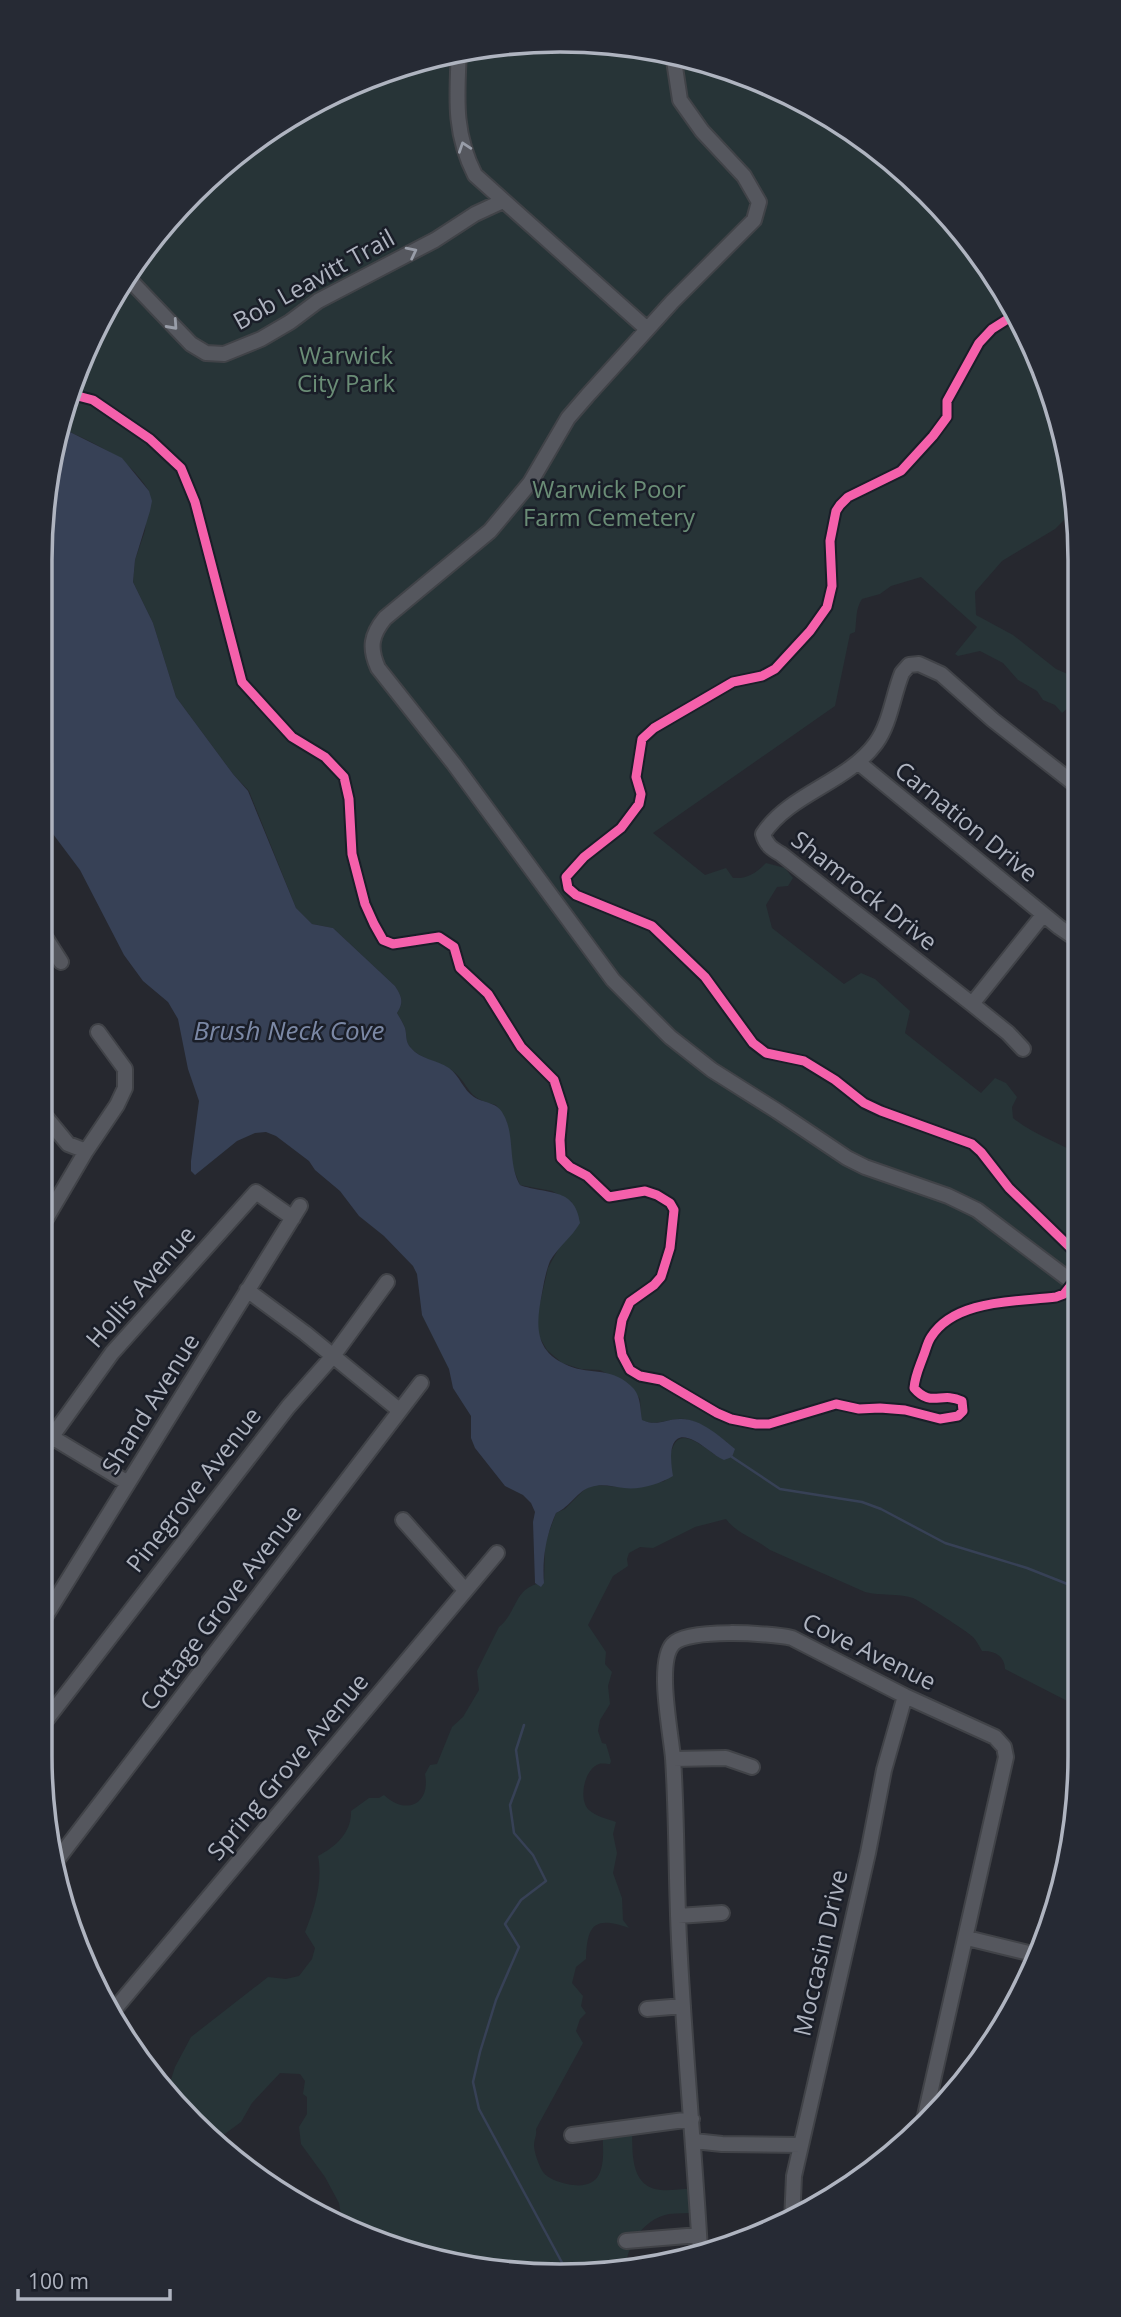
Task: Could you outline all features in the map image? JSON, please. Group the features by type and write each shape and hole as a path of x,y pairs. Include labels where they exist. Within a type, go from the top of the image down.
{"street":[{"path":"458,63 456,108 462,144 475,175 647,329"},
{"path":"675,66 680,100 702,131 744,176 759,202 754,220 647,329 568,418 530,483 505,515 454,562 385,618 372,640 372,654 378,668 454,764 613,979 670,1037 712,1070 847,1158 948,1196 977,1210 1068,1279"},
{"name":"Bob Leavitt Trail","path":"134,284 191,344 206,353 224,354 261,339 318,301 435,240 474,214 503,201"},
{"name":"Shamrock Drive","path":"1023,1049 972,1004 765,842 763,834 770,823 806,796 859,763 877,742 902,673 909,665 919,664 941,674 993,720 1068,779"},
{"name":"Carnation Drive","path":"859,763 1068,933"},
{"path":"972,1004 1043,915"},
{"path":"52,948 61,962"},
{"path":"52,1209 125,1088 124,1069 99,1032"},
{"path":"52,1125 68,1144 86,1151"},
{"name":"Hollis Avenue","path":"52,1426 112,1353 256,1192 296,1212"},
{"name":"Shand Avenue","path":"52,1606 296,1212"},
{"name":"Pinegrove Avenue","path":"52,1712 387,1282"},
{"path":"247,1290 305,1333 399,1410"},
{"name":"Cottage Grove Avenue","path":"62,1854 421,1383"},
{"path":"52,1437 128,1483"},
{"path":"403,1520 465,1590"},
{"name":"Spring Grove Avenue","path":"118,2005 497,1552"},
{"name":"Cove Avenue","path":"700,2245 694,2141 687,2081 673,1759 665,1669 667,1653 672,1644 680,1638 717,1633 771,1633 792,1638 905,1696 995,1737 1004,1747 1006,1757 927,2108"},
{"name":"Moccasin Drive","path":"796,2206 794,2176 868,1853 884,1770 905,1696"},
{"path":"673,1759 726,1758 752,1767"},
{"path":"678,1916 722,1913"},
{"path":"967,1938 1029,1953"},
{"path":"647,2010 683,2006"},
{"path":"572,2136 692,2119"},
{"path":"694,2141 801,2145"},
{"path":"626,2241 699,2235"}],"green space":[{"name":"Warwick City Park","path":"560,52 660,62 724,79 785,105 843,138 870,157 920,201 964,251 983,278 1016,336 1042,397 1059,461 1066,518 1055,529 1002,561 975,592 976,615 1013,635 1056,669 1068,674 1068,708 1062,713 1055,705 1043,700 1037,691 1018,680 1003,663 980,651 958,656 955,654 977,627 921,577 891,586 880,594 862,599 860,603 855,632 850,634 835,706 653,833 705,875 726,868 733,878 743,877 766,863 785,868 793,878 788,886 777,887 766,905 772,928 844,984 861,973 875,979 910,1011 905,1033 981,1093 995,1078 1006,1083 1017,1097 1012,1107 1013,1118 1068,1148 1068,1701 1005,1669 998,1655 982,1651 970,1634 913,1598 865,1592 770,1550 735,1528 726,1519 695,1527 653,1548 640,1547 629,1553 628,1566 613,1576 588,1625 606,1652 605,1664 612,1672 608,1686 610,1704 600,1720 598,1731 602,1743 606,1744 611,1761 610,1764 594,1767 586,1778 583,1792 589,1810 616,1822 613,1834 617,1853 613,1873 622,1898 623,1920 629,1928 601,1923 591,1931 586,1959 576,1967 572,1983 583,1996 581,2006 586,2013 580,2019 576,2031 583,2043 536,2129 534,2145 538,2163 545,2174 567,2184 590,2183 597,2178 603,2162 602,2129 632,2125 634,2165 643,2182 661,2190 695,2189 697,2213 669,2214 651,2222 637,2236 627,2260 560,2264 494,2260 429,2247 366,2226 341,2214 339,2203 325,2177 301,2144 299,2127 307,2114 307,2097 303,2094 305,2081 300,2074 280,2073 252,2103 241,2122 223,2135 201,2116 170,2081 191,2037 268,1977 286,1979 299,1976 312,1959 315,1948 305,1932 317,1894 318,1856 342,1838 349,1826 351,1811 369,1798 384,1795 401,1805 415,1804 420,1799 426,1784 425,1774 430,1765 437,1764 452,1727 463,1717 479,1690 477,1671 499,1627 527,1589 544,1583 545,1543 556,1513 565,1509 586,1488 595,1485 634,1488 665,1481 670,1455 678,1440 691,1440 715,1455 727,1442 689,1420 654,1423 641,1420 640,1399 629,1385 600,1370 581,1369 562,1363 547,1350 537,1333 538,1312 548,1268 559,1248 572,1202 552,1191 520,1185 512,1165 507,1122 496,1105 478,1099 450,1069 415,1052 408,1043 405,1028 397,1013 401,1000 395,986 333,928 312,924 296,908 249,791 233,774 176,697 153,623 133,582 135,560 145,531 149,491 131,468 98,446 69,432 79,397 105,336 138,278 157,251 201,201 251,157 278,138 336,105 397,79 461,62"}],"water":[{"name":"Brush Neck Cove","path":"69,432 122,458 149,491 152,501 135,560 133,582 153,623 176,697 248,791 296,908 312,924 333,928 395,986 401,1000 397,1013 405,1028 408,1043 415,1052 449,1068 470,1094 493,1104 502,1112 509,1129 514,1167 520,1185 566,1197 577,1211 580,1223 553,1256 546,1273 538,1326 543,1345 557,1360 569,1366 610,1374 626,1382 638,1396 642,1420 652,1423 680,1419 695,1422 710,1429 735,1449 732,1457 724,1460 695,1441 679,1438 672,1447 673,1476 668,1479 643,1487 599,1485 582,1491 556,1513 546,1547 544,1583 541,1587 535,1583 535,1512 523,1495 505,1486 475,1448 471,1438 471,1416 453,1388 449,1369 422,1315 417,1274 413,1266 384,1236 359,1216 340,1191 315,1170 309,1161 276,1136 266,1132 255,1133 237,1141 195,1175 191,1171 199,1101 188,1069 178,1019 168,1002 143,981 124,955 80,870 52,833 52,560 57,494"}],"waterway":[{"path":"732,1457 780,1489 862,1502 881,1509 945,1543 1027,1568 1068,1584"},
{"path":"524,1725 516,1750 520,1778 510,1805 514,1833 533,1855 546,1881 521,1900 505,1924 519,1947 496,2000 473,2082 479,2109 563,2264"}],"cycle path":[{"path":"1007,320 992,329 979,343 947,401 947,417 933,436 901,471 848,497 836,511 830,541 832,586 827,607 810,631 775,669 762,676 733,682 654,728 642,739 636,777 641,794 639,804 621,828 584,857 566,877 568,888 576,895 652,926 705,977 753,1043 766,1053 804,1061 835,1080 864,1103 972,1144 1009,1188 1068,1245"},
{"path":"79,396 93,400 150,439 181,468 195,502 242,682 292,737 325,757 344,777 349,799 352,854 365,904 383,940 393,944 439,937 454,947 460,968 488,994 521,1047 554,1080 563,1108 561,1158 570,1167 587,1176 609,1197 645,1191 670,1203 674,1210 670,1248 661,1277 630,1302 622,1320 619,1338 622,1355 630,1370 640,1376 661,1380 717,1413 756,1424 769,1424 836,1404 859,1409 905,1410 940,1419 958,1416 963,1411 962,1401 955,1398 926,1397 914,1388 917,1372 931,1337 955,1315 971,1309 1005,1302 1056,1297 1068,1289"}],"park label":[{"name":"Warwick Poor Farm Cemetery","path":"609,504"}]}
